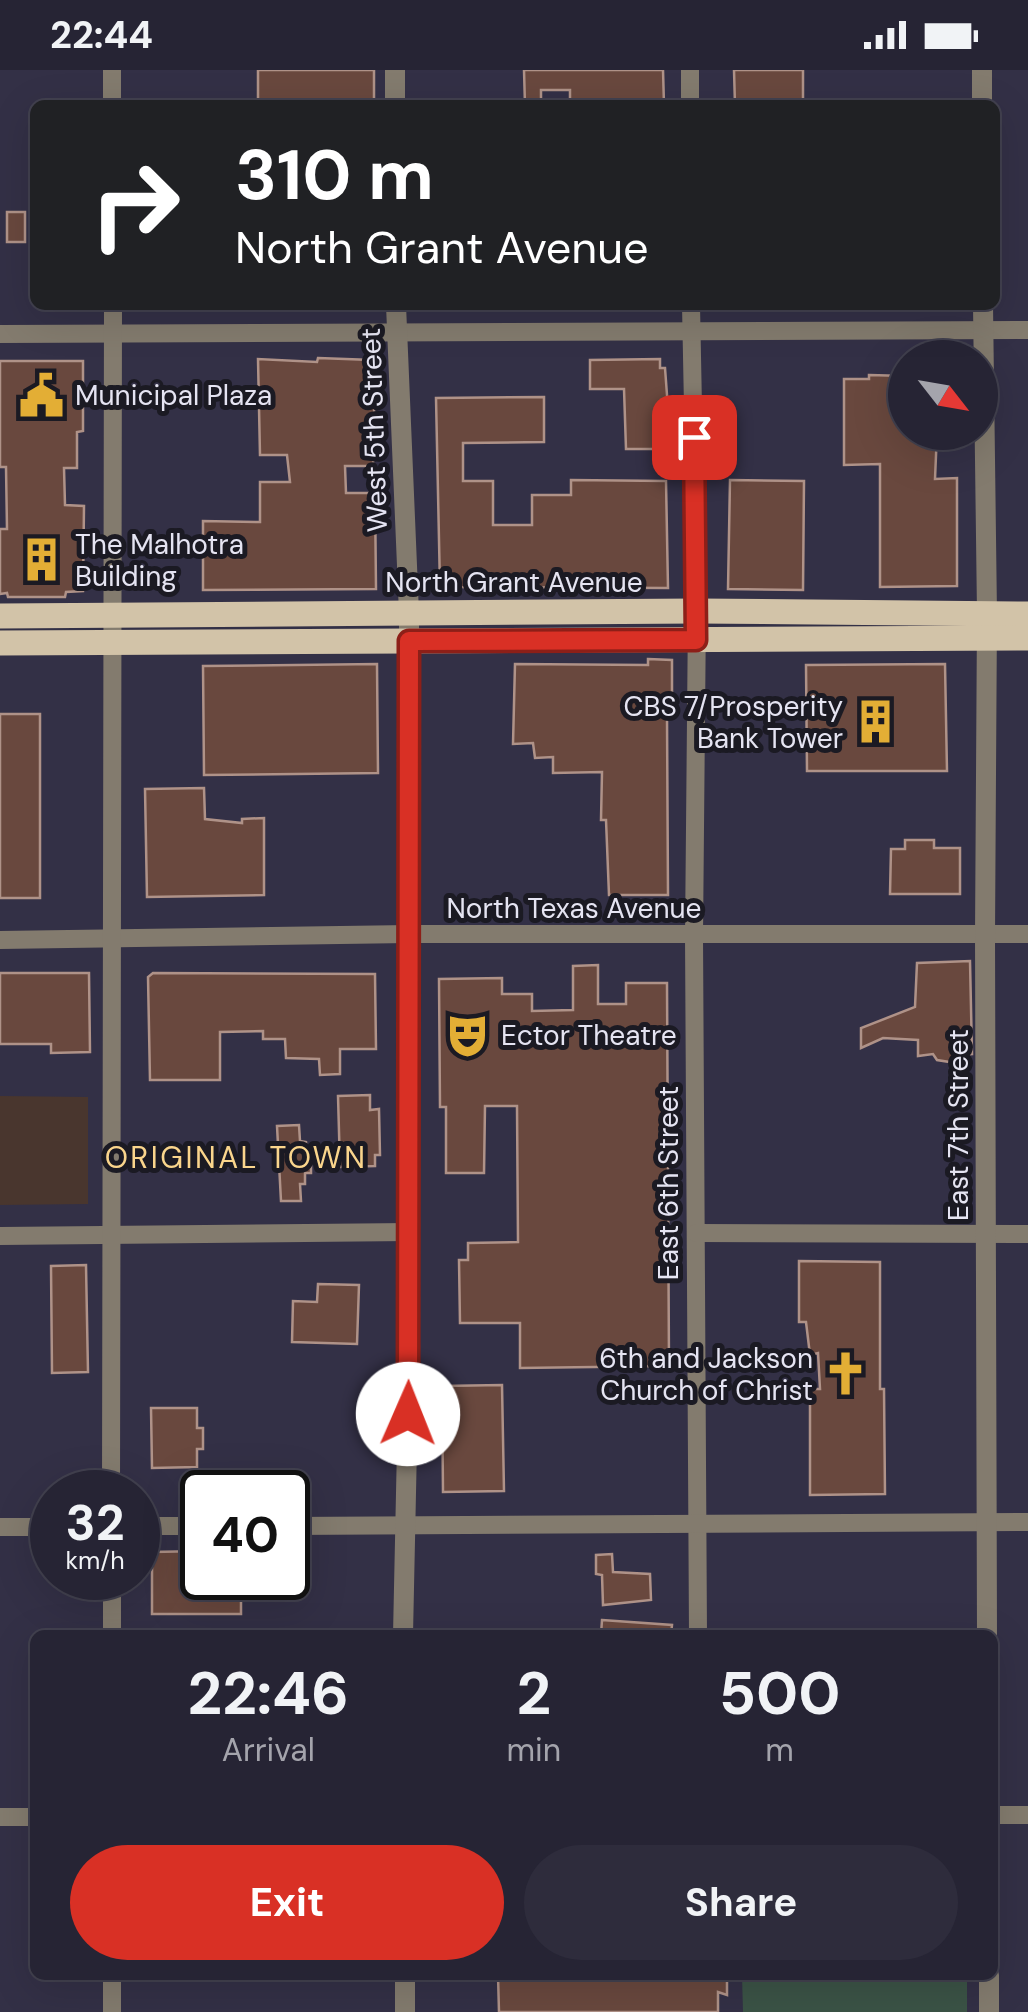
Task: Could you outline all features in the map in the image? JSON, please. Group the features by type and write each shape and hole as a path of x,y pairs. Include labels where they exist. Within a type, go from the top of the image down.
{"main road":[{"name":"North Grant Avenue","path":"0,616 697,611 987,626 1028,638"},
{"name":"North Grant Avenue","path":"0,643 696,640 987,626 1028,614"}],"street":[{"path":"112,70 112,100"},
{"path":"395,70 395,100"},
{"path":"690,70 690,100"},
{"path":"982,70 982,100"},
{"path":"112,1470 113,310"},
{"name":"West 5th Street","path":"396,310 409,613 410,1232 404,1630"},
{"name":"East 6th Street","path":"691,310 697,611 694,936 698,1630"},
{"name":"East 7th Street","path":"983,310 988,1630"},
{"path":"0,334 1028,330"},
{"name":"North Texas Avenue","path":"0,940 408,934 1028,934"},
{"path":"0,1236 410,1232"},
{"path":"696,1233 1028,1234"},
{"path":"310,1526 1028,1522"},
{"path":"0,1527 30,1527"},
{"path":"112,1600 112,1630"},
{"path":"998,1815 1028,1814"},
{"path":"0,1817 30,1816"},
{"path":"112,1980 112,2012"},
{"path":"405,1980 405,2012"},
{"path":"988,1980 989,2012"}],"shaded area":[{"path":"0,1096 88,1097 88,1204 0,1205"}],"green space":[{"path":"742,1980 967,1980 967,2012 743,2012"}],"building":[{"path":"258,70 374,70 374,100 258,100"},
{"path":"524,70 663,70 664,100 570,100 570,90 541,90 541,100 525,100"},
{"path":"734,70 803,70 803,100 735,100"},
{"path":"7,212 25,212 25,242 7,242"},
{"path":"318,358 372,360 375,367 373,466 345,466 346,493 375,493 376,589 203,590 203,521 260,522 260,482 290,482 287,455 260,455 258,359 317,362"},
{"path":"660,359 660,368 665,368 671,449 626,449 624,389 590,389 590,360"},
{"path":"0,361 83,361 83,431 77,432 77,468 64,468 65,505 84,506 83,591 66,592 65,597 0,594 0,529 7,529 6,467 0,467"},
{"path":"869,375 888,376 888,450 936,450 935,479 957,478 957,586 880,587 880,464 844,465 844,379 869,379"},
{"path":"544,397 544,442 463,443 463,481 493,481 493,525 532,525 532,495 571,495 571,480 666,481 668,588 440,587 436,398"},
{"path":"730,480 804,481 803,590 728,589"},
{"path":"648,659 672,660 672,715 667,716 668,895 609,895 606,820 601,820 602,772 553,773 553,757 535,758 533,743 513,744 515,664 648,665"},
{"path":"377,664 378,773 204,775 203,666"},
{"name":"CBS 7/Prosperity Bank Tower","path":"945,664 947,771 807,771 806,665"},
{"path":"0,714 40,714 40,898 0,898"},
{"path":"204,788 205,819 242,823 242,819 264,818 264,895 147,897 145,789"},
{"path":"905,840 934,840 934,848 960,848 960,894 890,894 891,849 905,849"},
{"path":"970,961 972,1054 956,1055 956,1063 937,1060 933,1054 918,1056 918,1040 883,1038 861,1048 861,1028 915,1007 917,963"},
{"path":"598,965 598,1004 626,1004 626,983 667,983 669,1366 520,1368 520,1323 460,1323 459,1260 468,1260 468,1243 518,1242 517,1106 485,1106 484,1173 446,1173 446,1107 440,1107 439,979 502,978 502,994 532,994 532,1011 573,1010 573,966"},
{"path":"0,973 89,973 90,1052 51,1053 51,1044 0,1044"},
{"path":"153,973 375,974 376,1049 340,1049 340,1074 320,1075 319,1059 286,1058 285,1039 263,1039 263,1031 220,1032 220,1080 150,1080 148,977"},
{"path":"370,1095 370,1110 379,1109 380,1155 375,1155 375,1166 340,1167 338,1096"},
{"path":"299,1125 300,1141 306,1142 307,1151 311,1152 311,1173 305,1173 305,1184 300,1184 301,1201 281,1201 277,1126"},
{"path":"799,1261 880,1262 885,1494 810,1495 810,1389 820,1389 818,1353 810,1355 806,1322 799,1322"},
{"path":"86,1265 88,1372 52,1373 51,1266"},
{"path":"318,1284 359,1285 357,1344 292,1342 293,1301 317,1302"},
{"path":"502,1385 504,1491 443,1492 442,1386"},
{"path":"151,1408 197,1408 197,1428 203,1428 203,1449 197,1449 197,1467 152,1468"},
{"path":"180,1551 180,1600 241,1600 241,1614 152,1614 152,1600 160,1600 160,1552"},
{"path":"612,1554 613,1572 650,1574 651,1600 603,1605 602,1575 596,1574 596,1555"},
{"path":"602,1620 672,1625 672,1630 601,1630"},
{"path":"498,1980 727,1980 727,1995 718,1992 718,2012 499,2012"}],"place":[{"name":"Municipal Plaza","path":"42,395"},
{"name":"The Malhotra Building","path":"42,560"},
{"name":"CBS 7/Prosperity Bank Tower","path":"876,722"},
{"name":"Ector Theatre","path":"468,1035"},
{"name":"6th and Jackson Church of Christ","path":"846,1374"}],"district":[{"name":"ORIGINAL TOWN","path":"236,1157"}],"route":[{"path":"408,1414 409,641 696,640 694,437"}]}
